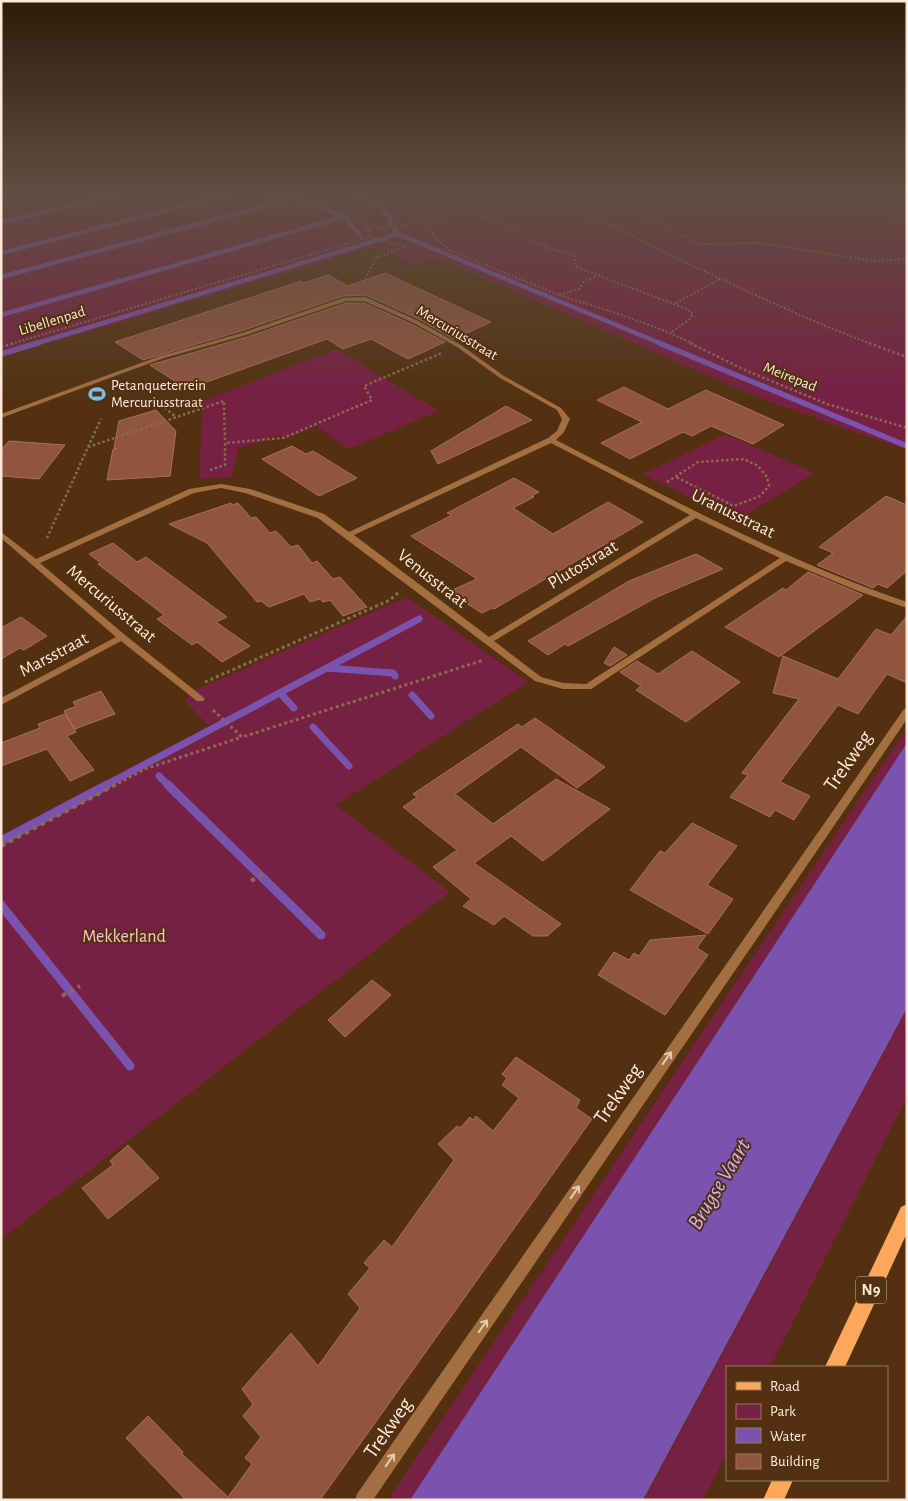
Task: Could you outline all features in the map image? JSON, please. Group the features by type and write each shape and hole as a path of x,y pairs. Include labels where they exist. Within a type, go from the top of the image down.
{"main road":[{"name":"N9","path":"835,1366 907,1213"},
{"path":"773,1500 782,1481"}],"street":[{"name":"Mercuriusstraat","path":"1,416 162,357 244,334 345,300 365,299 459,346 502,377 559,408 566,419 560,432 551,440 348,534"},
{"name":"Uranusstraat","path":"551,440 695,515 786,558 826,576 907,605"},
{"name":"Venusstraat","path":"36,562 192,490 221,486 247,491 321,516 348,534 487,642 538,679 563,686 588,687 786,558"},
{"name":"Plutostraat","path":"487,642 695,515"},
{"name":"Mercuriusstraat","path":"1,534 122,637 200,699"},
{"name":"Marsstraat","path":"1,702 122,637"},
{"name":"Trekweg","path":"363,1500 907,711"}],"path":[{"name":"Libellenpad","path":"1,347 290,261"},
{"path":"355,299 374,261"},
{"name":"Meirepad","path":"476,261 559,295 625,316 670,333 747,371 827,404 907,428"},
{"path":"575,261 576,267 675,303 693,314 690,319 670,333"},
{"path":"685,261 842,333 907,356"},
{"path":"559,295 579,289 584,281 598,276"},
{"path":"675,303 690,298 698,291 721,278"},
{"path":"225,443 283,438 372,400 364,386 459,346"},
{"path":"88,447 224,401 225,465 203,473 206,489"},
{"path":"152,406 159,403 176,417"},
{"path":"36,562 101,419"},
{"path":"651,491 698,462 744,459 758,466 767,477 770,486 760,496 734,506 676,477"},
{"path":"188,689 390,600 410,582"},
{"path":"1,846 145,769 504,654"},
{"path":"219,716 242,737"},
{"path":"251,881 266,872"},
{"path":"62,996 80,986"}],"green space":[{"path":"1,261 328,261 1,357"},
{"path":"405,261 423,261 410,264"},
{"path":"444,261 907,261 907,450 770,402"},
{"path":"336,349 439,411 349,449 316,426 286,439 280,435 238,449 232,477 199,479 203,401"},
{"path":"725,434 815,473 736,521 643,474"},
{"name":"Mekkerland","path":"407,597 528,682 336,805 450,892 1,1239 1,835 209,726 185,701 191,692"},
{"path":"907,728 907,744 411,1500 388,1500"},
{"path":"907,1009 907,1097 771,1366 726,1366 726,1455 703,1500 644,1500"}],"water":[{"name":"Brugse Vaart","path":"907,743 907,1008 643,1500 410,1500"}],"building":[{"path":"385,273 491,322 454,339 417,318 366,295 343,296 241,331 143,360 115,342 301,281 304,283 328,275 348,286"},
{"path":"346,303 364,303 445,342 408,359 371,339 343,349 327,339 187,389 150,365 247,337"},
{"path":"624,387 668,409 706,390 784,425 753,444 711,426 692,436 683,432 630,459 601,443 642,422 597,400"},
{"path":"506,406 532,420 438,464 431,451"},
{"path":"156,410 176,431 170,476 107,480 113,449 117,449 114,448 119,421"},
{"path":"9,441 65,445 39,479 1,476 1,450"},
{"path":"292,446 306,454 313,451 357,478 319,496 262,459"},
{"path":"514,478 539,492 531,496 534,497 513,508 553,534 608,502 643,522 494,609 492,608 482,613 448,592 477,579 411,536 452,515 447,513"},
{"path":"886,496 907,505 907,571 887,588 878,584 873,588 817,565 833,553 819,547"},
{"path":"231,503 232,505 238,503 251,518 256,517 270,533 276,531 291,547 298,545 312,563 317,561 333,579 340,577 367,607 343,616 330,600 323,602 320,599 310,602 304,594 269,607 261,601 257,602 207,543 169,524"},
{"path":"113,543 137,562 146,557 227,617 216,622 250,646 222,662 197,642 192,645 157,619 164,615 98,564 101,563 89,554"},
{"path":"696,554 723,569 657,597 568,646 565,644 548,655 528,641 629,581"},
{"path":"808,572 863,595 779,657 725,627 783,588 786,590"},
{"path":"907,616 907,683 887,674 858,714 838,705 780,782 810,796 794,820 775,810 770,817 730,797 748,775 742,773 799,699 773,693 783,656 838,679 876,629 891,635"},
{"path":"21,617 47,636 24,650 20,648 1,659 1,628"},
{"path":"614,647 627,655 610,666 604,663"},
{"path":"692,651 740,682 686,722 636,690 641,686 620,672 637,661 658,674"},
{"path":"101,691 115,714 75,729 64,711 76,706 73,702"},
{"path":"65,714 76,732 67,736 94,770 70,781 47,749 1,766 1,743 40,728 38,724"},
{"path":"535,718 605,767 577,788 521,747 455,794 493,824 556,779 610,809 543,861 511,836 474,863 561,924 547,936 533,936 504,916 494,925 463,906 471,899 433,867 457,850 403,807 417,797 413,794 518,724 522,727"},
{"path":"692,823 737,846 707,885 733,899 708,934 630,890 660,851 665,853"},
{"path":"706,935 697,948 708,955 665,1015 598,975 614,952 629,960 634,953 639,956 650,940"},
{"path":"372,980 391,995 345,1037 328,1020"},
{"path":"516,1057 580,1100 576,1108 592,1119 320,1500 186,1500 126,1438 148,1416 183,1452 182,1454 228,1497 252,1464 245,1458 261,1437 243,1416 253,1404 242,1389 291,1333 318,1366 360,1308 348,1294 370,1268 364,1263 384,1240 392,1247 454,1160 438,1144 457,1126 460,1128 470,1117 473,1120 476,1116 493,1131 519,1098 502,1085 507,1078 502,1074"},
{"path":"128,1145 159,1178 108,1219 82,1188 113,1165 110,1161"}],"waterway":[{"path":"1,277 61,261"},
{"path":"1,315 190,261"},
{"path":"34,344 309,261"},
{"path":"463,261 662,344"},
{"path":"1,354 38,343"},
{"path":"659,343 907,446"},
{"path":"104,786 419,619"},
{"path":"327,668 393,673 395,676"},
{"path":"280,693 294,708"},
{"path":"412,695 431,716"},
{"path":"313,727 349,766"},
{"path":"159,776 168,785"},
{"path":"1,841 107,785"},
{"path":"168,785 321,935"},
{"path":"1,905 130,1066"}],"place":[{"name":"Petanqueterrein Mercuriusstraat","path":"97,394"}]}
